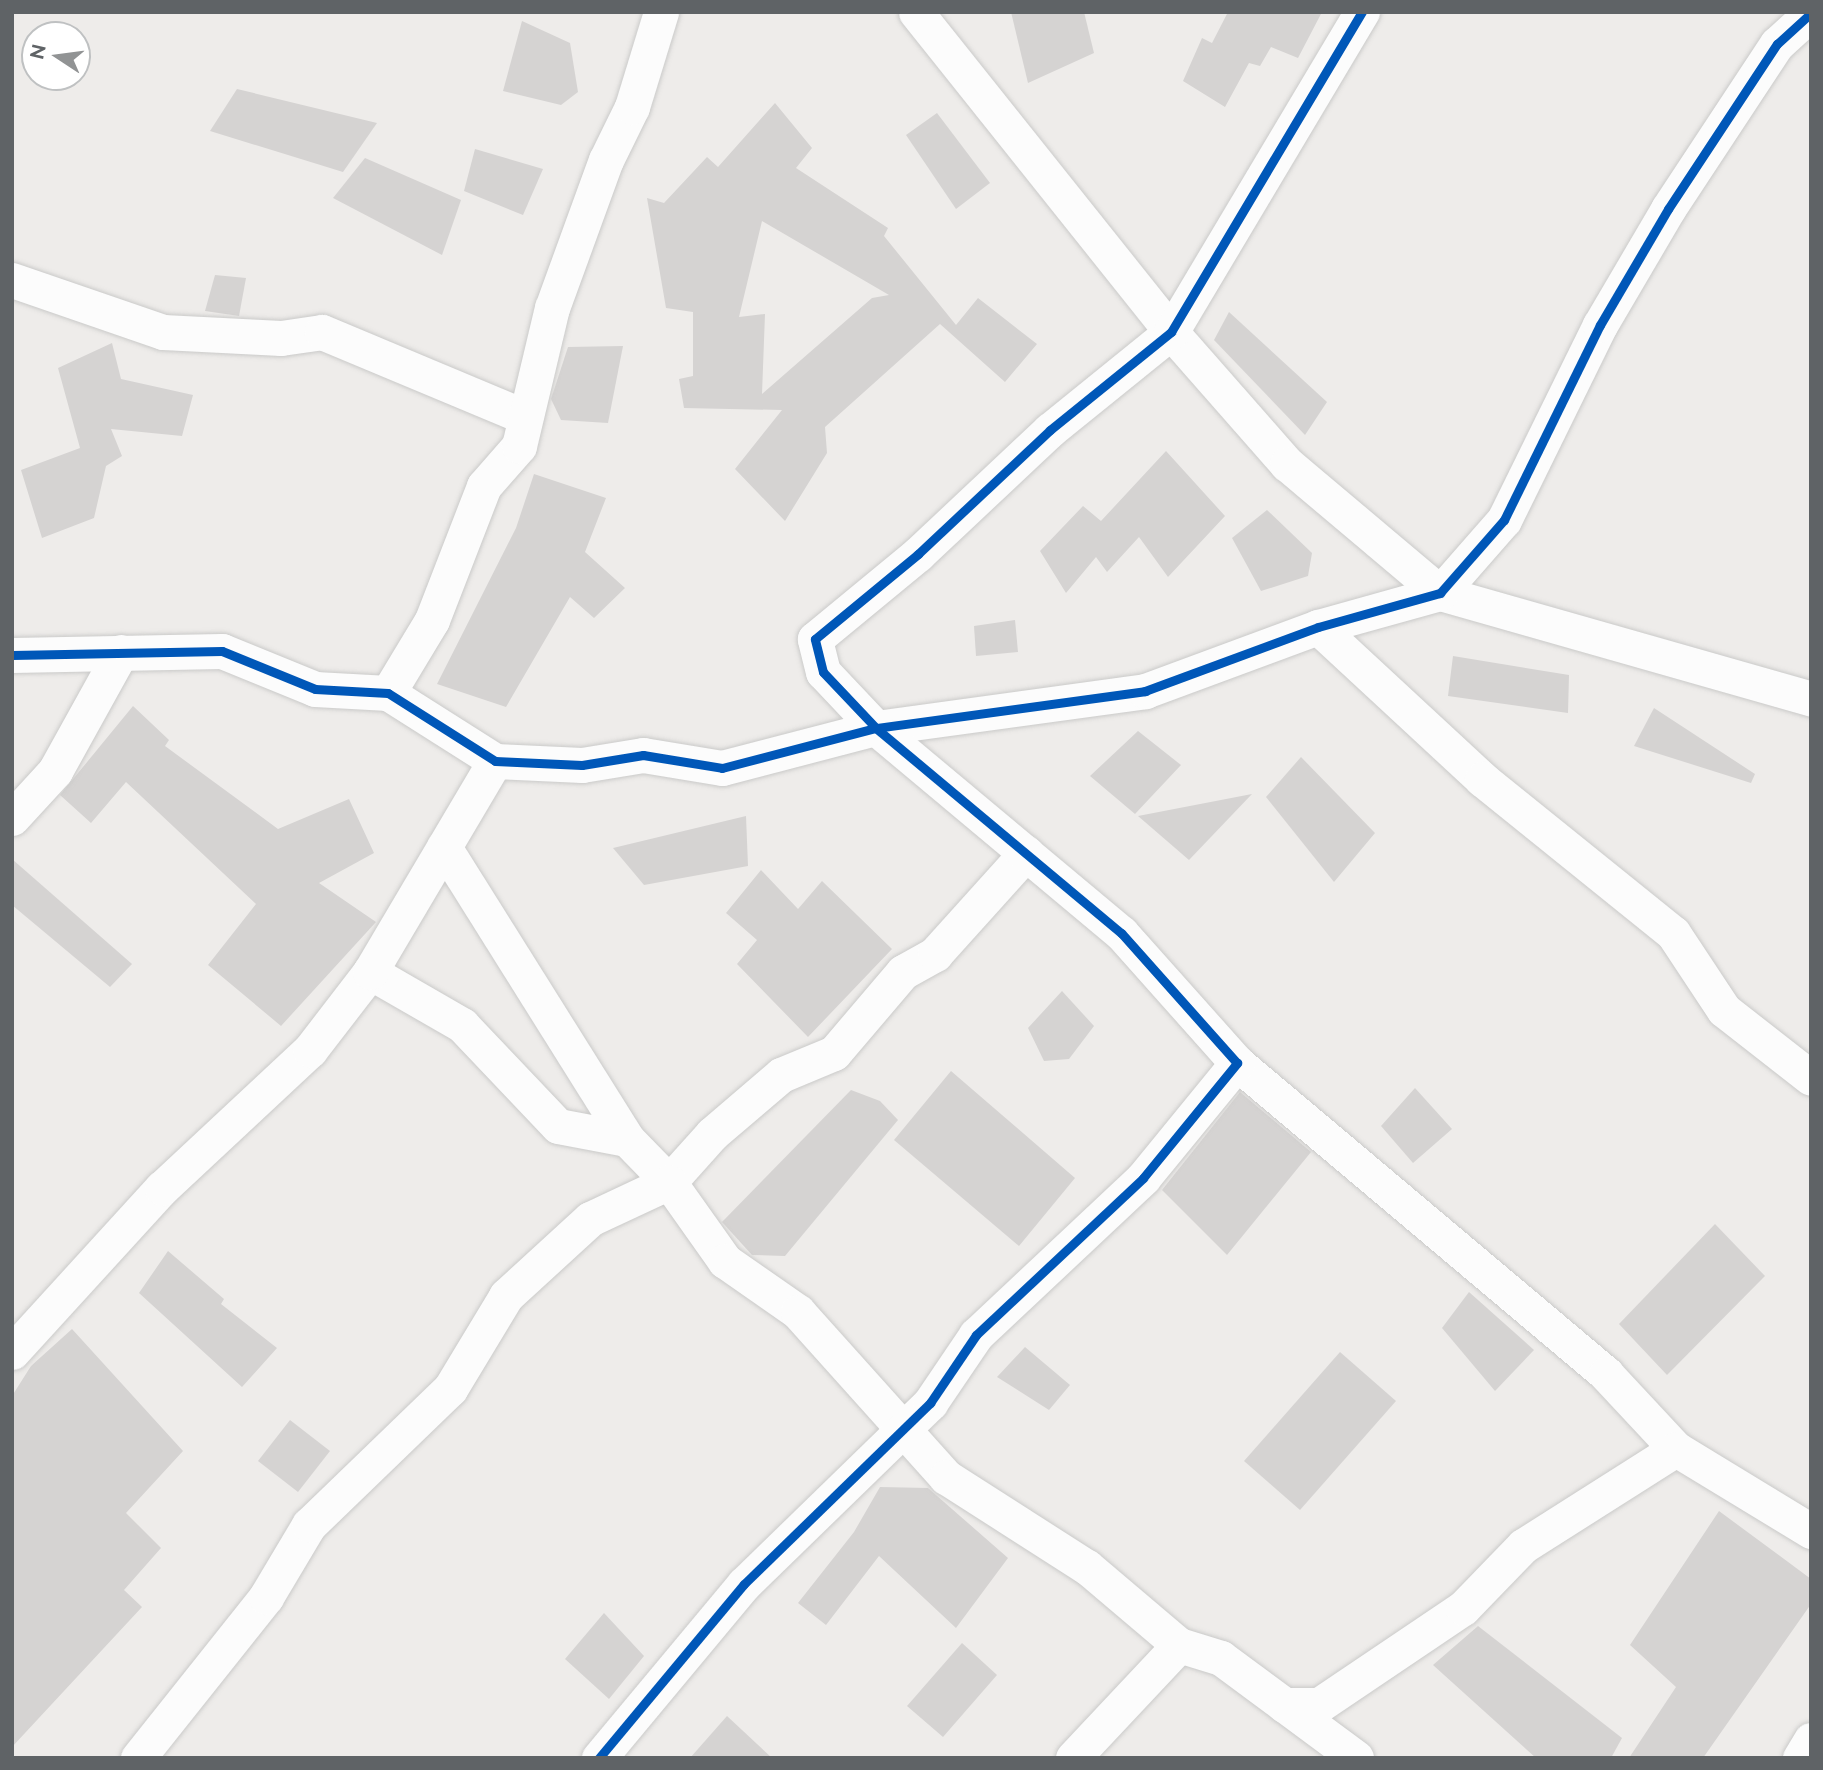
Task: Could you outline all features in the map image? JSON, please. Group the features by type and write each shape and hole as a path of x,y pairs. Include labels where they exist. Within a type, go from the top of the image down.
{"street":[{"path":"388,693 432,620 484,486 519,446 552,308 606,160 632,107 662,12"},
{"path":"916,12 1171,332 1287,464 1440,593 1811,699"},
{"path":"1362,12 1171,332 1050,430 918,554 815,639 823,672 876,728 1121,933 1237,1063 1606,1374 1676,1449 1811,1531"},
{"path":"12,655 222,651 315,689 388,693 495,761 582,765 643,755 722,768 876,728 1145,691 1318,627 1440,593 1504,520 1593,337 1668,209 1777,44 1811,13"},
{"path":"12,280 163,332 281,338 322,332 525,417"},
{"path":"1318,627 1472,771 1673,933 1724,1010 1811,1078"},
{"path":"12,818 55,771 121,652"},
{"path":"12,1352 162,1188 310,1050 370,972 495,761"},
{"path":"444,848 627,1139 669,1182 725,1261 797,1312 946,1477 1087,1567 1179,1645 1221,1658 1356,1758"},
{"path":"138,1758 265,1597 309,1525 450,1389 506,1296 590,1219 669,1182 712,1134 781,1075 834,1053 903,972 934,954 1026,853"},
{"path":"370,972 463,1025 558,1126 627,1139"},
{"path":"599,1758 744,1584 842,1493 930,1403 976,1335 1143,1178 1237,1063"},
{"path":"1284,1705 1319,1705 1463,1608 1523,1546 1676,1449"},
{"path":"1073,1758 1179,1645"},
{"path":"1800,1758 1811,1740"}],"building":[{"path":"1011,12 1084,12 1094,53 1028,83"},
{"path":"1228,12 1322,12 1298,58 1271,47 1260,66 1249,63 1225,107 1183,81 1202,38 1212,43"},
{"path":"522,21 570,43 578,92 561,105 503,91"},
{"path":"237,89 377,123 343,172 210,131"},
{"path":"775,103 812,148 796,168 888,228 884,236 956,325 978,298 1037,344 1005,382 940,324 825,427 827,453 785,521 735,469 782,410 684,408 679,379 693,376 693,312 666,308 647,198 664,203 707,157 718,167","holes":["762,221 889,295 872,298 762,394 765,314 739,317"]},
{"path":"937,113 990,183 956,209 906,135"},
{"path":"475,149 543,169 523,215 464,191"},
{"path":"365,158 461,200 442,255 333,198"},
{"path":"215,275 246,278 239,316 205,311"},
{"path":"1229,312 1327,402 1305,435 1214,340"},
{"path":"112,343 121,379 193,395 182,436 111,429 122,456 106,466 94,518 42,538 21,470 80,448 58,368"},
{"path":"623,346 608,423 561,420 551,399 568,347"},
{"path":"1166,451 1225,516 1168,577 1139,537 1107,572 1096,557 1066,593 1040,551 1083,506 1101,521"},
{"path":"534,474 606,498 585,552 625,588 594,618 570,597 506,707 437,684 516,528"},
{"path":"1267,510 1312,553 1308,576 1261,591 1232,538"},
{"path":"1015,620 1018,652 976,656 974,626"},
{"path":"1453,656 1569,675 1568,713 1448,696"},
{"path":"133,706 169,740 165,746 278,829 349,799 374,853 319,883 376,922 281,1026 208,965 256,904 126,782 91,823 60,795"},
{"path":"1654,708 1755,774 1751,783 1634,746"},
{"path":"1138,731 1181,765 1135,814 1090,776"},
{"path":"1301,757 1375,833 1334,882 1266,797"},
{"path":"1252,794 1189,860 1138,816"},
{"path":"746,816 748,866 644,885 613,848"},
{"path":"12,859 132,964 110,987 12,905"},
{"path":"761,870 798,909 822,881 892,949 808,1037 737,964 757,940 726,913"},
{"path":"1062,991 1094,1026 1069,1059 1044,1061 1028,1028"},
{"path":"951,1071 1075,1178 1019,1246 894,1140"},
{"path":"1415,1088 1452,1129 1413,1163 1381,1126"},
{"path":"851,1090 880,1101 898,1120 785,1256 752,1255 722,1222"},
{"path":"1240,1092 1311,1152 1227,1255 1162,1190"},
{"path":"1715,1224 1765,1276 1667,1375 1619,1324"},
{"path":"168,1251 224,1299 221,1304 277,1348 242,1387 139,1293"},
{"path":"1469,1292 1534,1350 1495,1391 1442,1328"},
{"path":"72,1329 183,1451 126,1513 161,1548 124,1590 142,1607 12,1747 12,1396 31,1366"},
{"path":"1025,1347 1070,1385 1049,1410 997,1377"},
{"path":"1340,1352 1396,1401 1300,1510 1244,1461"},
{"path":"290,1420 330,1451 298,1492 258,1461"},
{"path":"880,1487 928,1488 1008,1558 956,1628 879,1556 826,1625 798,1603 854,1532"},
{"path":"1719,1511 1811,1579 1811,1604 1703,1758 1629,1758 1676,1687 1630,1645"},
{"path":"604,1613 644,1656 609,1699 565,1659"},
{"path":"1478,1626 1622,1738 1611,1758 1536,1758 1433,1665"},
{"path":"962,1643 997,1675 943,1737 907,1706"},
{"path":"727,1716 772,1758 690,1758"}],"cycle path":[{"path":"599,1758 744,1584 930,1403 976,1335 1143,1178 1237,1063 1121,933 876,728 823,672 815,639 918,554 1050,430 1171,332 1362,12"},
{"path":"12,655 222,651 315,689 388,693 495,761 582,765 643,755 722,768 876,728 1145,691 1318,627 1440,593 1504,520 1600,325 1668,209 1777,44 1811,13"}]}
